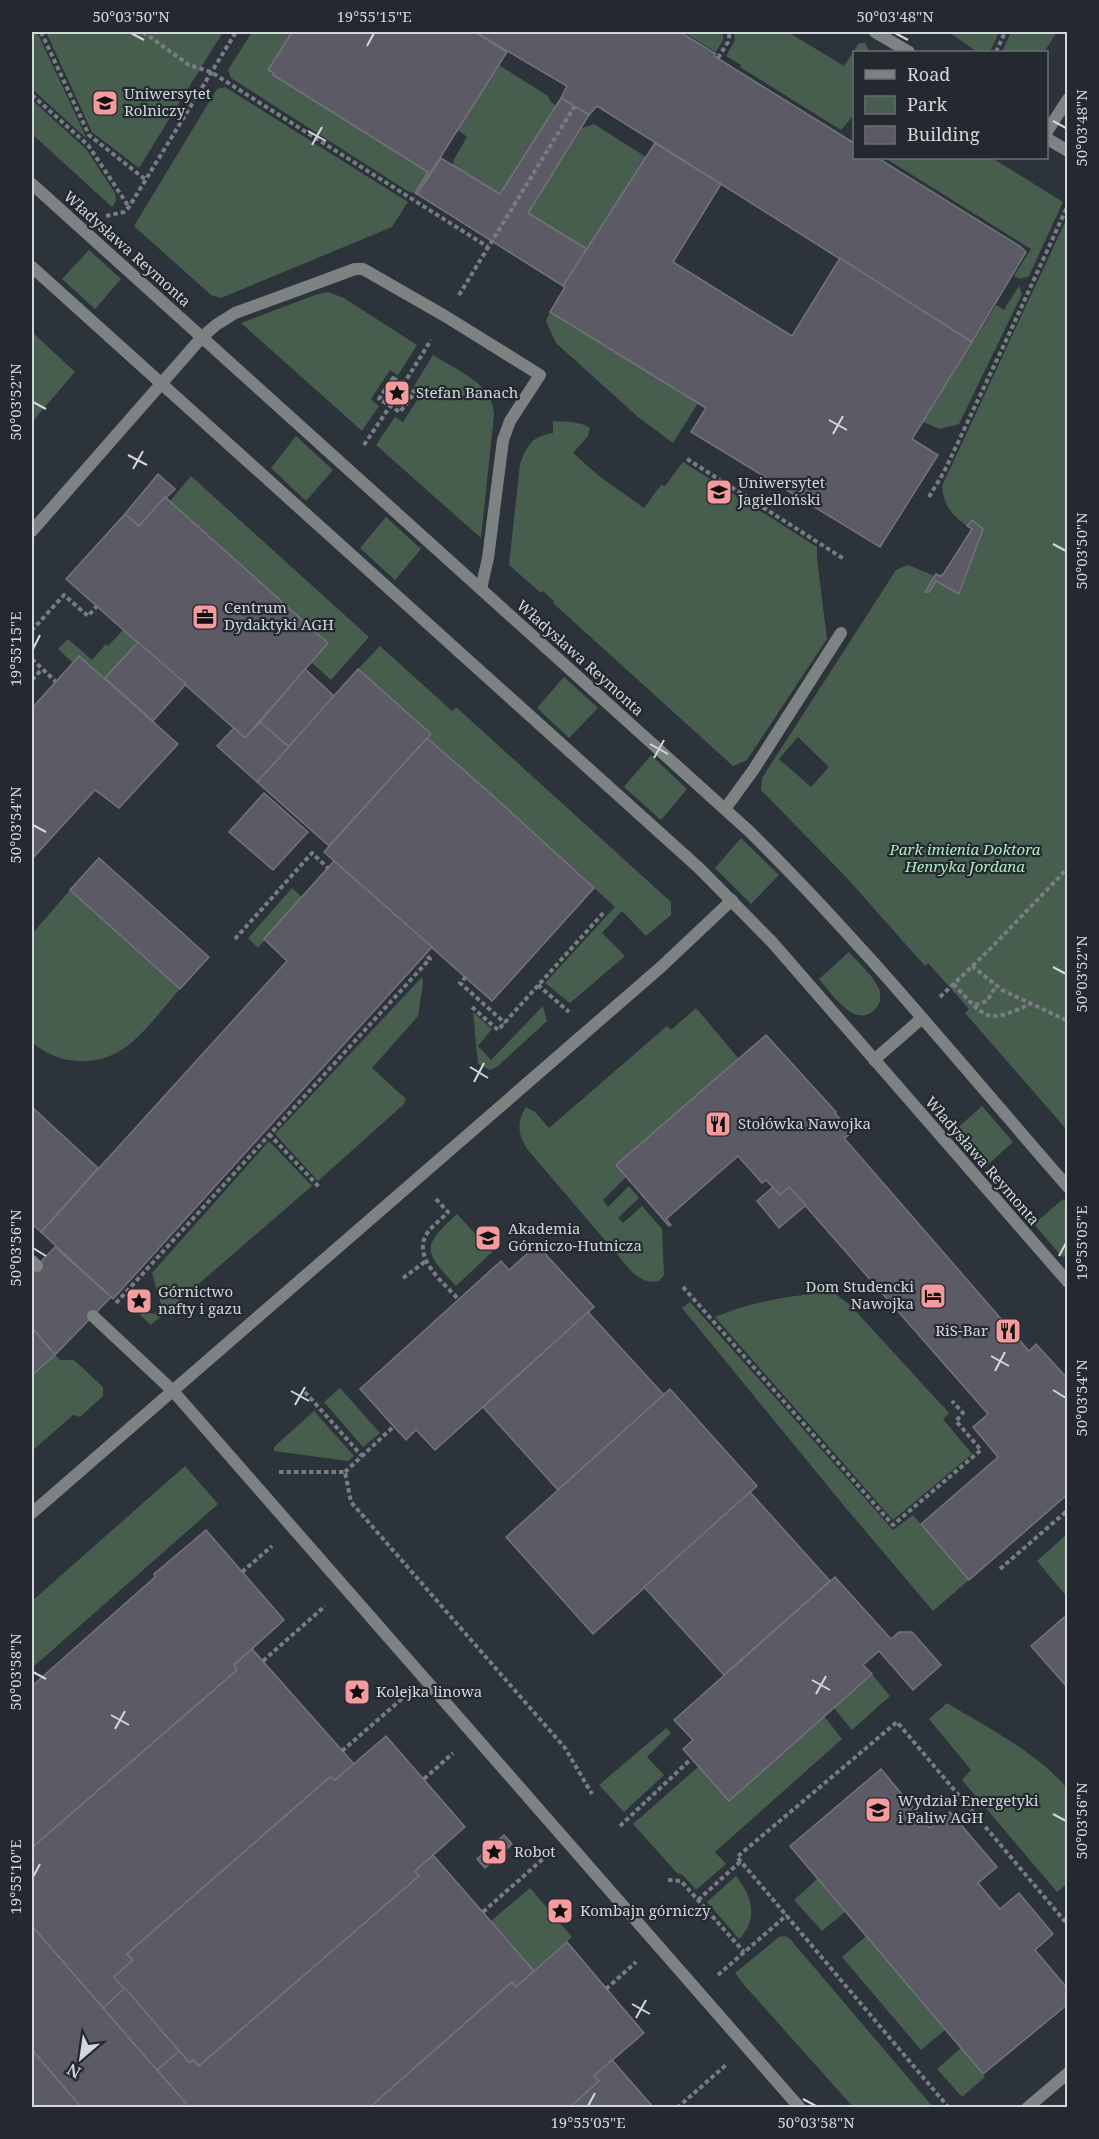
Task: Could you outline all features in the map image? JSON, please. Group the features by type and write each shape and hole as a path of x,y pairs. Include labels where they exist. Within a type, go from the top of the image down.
{"street":[{"path":"875,32 907,51"},
{"path":"1048,131 1068,99"},
{"path":"1048,139 1068,151"},
{"name":"Władysława Reymonta","path":"32,184 725,809 806,889 1068,1187"},
{"name":"Władysława Reymonta","path":"32,267 732,900 772,942 1068,1282"},
{"path":"32,531 202,337 216,325 235,313 355,269 371,272 540,375 510,422 503,440 488,558 481,589"},
{"path":"725,809 754,769 841,633"},
{"path":"32,1513 661,967 732,900"},
{"path":"874,1060 921,1019"},
{"path":"93,1316 173,1390 800,2108"},
{"path":"1027,2108 1068,2073"}],"path":[{"path":"41,32 89,135 146,180"},
{"path":"143,32 189,65 211,72 488,247"},
{"path":"99,217 124,212 129,207 236,32"},
{"path":"718,58 728,42 730,32"},
{"path":"996,51 1005,32"},
{"path":"32,95 87,145 129,207"},
{"path":"403,385 574,106"},
{"path":"929,497 944,472 1068,205"},
{"path":"393,378 403,385 415,392 400,412 379,399 393,378"},
{"path":"364,445 390,406"},
{"path":"687,459 844,559"},
{"path":"32,627 64,595 88,616 97,606"},
{"path":"32,659 56,682"},
{"path":"32,680 42,669"},
{"path":"235,939 312,853 328,868"},
{"path":"940,997 1068,868"},
{"path":"472,1007 498,1030 605,911"},
{"path":"111,1308 430,958 425,954"},
{"path":"972,966 996,986 1068,1021"},
{"path":"466,977 460,983 505,1023"},
{"path":"953,984 983,1014 1006,1016 1030,1004"},
{"path":"538,985 569,1013"},
{"path":"974,1005 987,1000 996,986"},
{"path":"269,1134 320,1188"},
{"path":"418,1178 448,1212 428,1231 422,1251 426,1261 459,1300"},
{"path":"403,1278 426,1261"},
{"path":"683,1287 893,1525 981,1450 956,1421 963,1413 952,1401"},
{"path":"305,1392 362,1456"},
{"path":"277,1472 345,1472 394,1426"},
{"path":"345,1472 351,1502 566,1748 592,1794"},
{"path":"1000,1569 1068,1510"},
{"path":"242,1572 275,1544"},
{"path":"263,1661 328,1604"},
{"path":"342,1751 407,1695"},
{"path":"949,2108 737,1857 897,1722 1068,1925"},
{"path":"424,1779 456,1751"},
{"path":"620,1826 691,1759"},
{"path":"483,1912 548,1855"},
{"path":"698,1900 741,1862"},
{"path":"668,1880 681,1881 744,1952"},
{"path":"699,1991 787,1915"},
{"path":"606,1989 638,1959"},
{"path":"677,2108 729,2063"}],"green space":[{"path":"32,32 37,32 87,139 32,89"},
{"name":"Uniwersytet Rolniczy","path":"46,32 223,32 139,168 92,132"},
{"path":"252,32 292,32 268,70 428,172 415,193 409,192 231,78 228,70"},
{"path":"683,32 723,32 723,40 716,52"},
{"path":"736,32 788,32 844,66 853,52 853,116 841,130 740,67 741,65 726,56 735,40"},
{"path":"949,32 999,32 990,51 976,51"},
{"path":"1011,32 1057,32 1045,51 1002,51"},
{"path":"859,43 865,43 869,51 854,51"},
{"path":"499,65 548,96 556,106 500,194 453,166 454,159 467,137 458,130"},
{"path":"225,87 408,202 392,227 221,298 211,295 134,226 217,89"},
{"path":"32,100 86,149 115,193 116,201 112,207 32,134"},
{"path":"594,124 646,157 587,249 528,213 582,128"},
{"path":"887,159 994,159 1063,202 1029,276 1020,279 1014,276 1031,249"},
{"name":"Park imienia Doktora Henryka Jordana","path":"1067,218 1067,1130 965,1013 969,1009 928,963 925,966 846,877 761,790 762,778 896,570 908,565 935,576 925,590 927,593 936,581 960,594 983,529 972,520 967,526 957,518 947,504 942,486","holes":["798,737 829,767 811,787 779,759"]},
{"path":"89,250 121,279 95,309 62,279"},
{"path":"1019,286 1022,294 959,424 940,429 923,422 996,305 1004,310"},
{"path":"328,292 344,298 417,345 398,375 390,370 371,399 379,406 362,431 241,323"},
{"path":"550,312 698,403 673,443 638,417 556,343 546,321"},
{"path":"32,332 75,372 32,422"},
{"path":"433,355 481,386 492,404 494,415 481,538 376,445 395,417 403,422 423,391 414,386"},
{"path":"553,421 577,423 590,428 588,436 573,453 599,476 644,508 661,485 665,486 683,462 817,547 827,639 747,760 733,766 553,603 554,601 543,591 541,593 509,565 520,464 531,442 553,433"},
{"path":"296,436 333,470 306,501 271,468"},
{"path":"191,476 369,637 331,680 311,662 328,643 170,501"},
{"path":"386,517 421,549 395,580 360,548"},
{"path":"124,629 138,642 105,678 79,656 73,663 58,649 68,639 92,660"},
{"path":"380,646 452,711 456,707 671,902 671,915 646,936 622,911 602,933 625,956 570,1003 545,983 615,907 427,738 431,734 358,669"},
{"path":"564,677 598,708 569,738 537,708"},
{"path":"651,755 687,789 661,820 624,787"},
{"path":"741,838 779,875 751,904 715,868"},
{"path":"292,888 302,897 258,948 248,938"},
{"path":"70,890 180,989 126,1047 115,1054 90,1061 65,1059 42,1050 32,1042 32,934"},
{"path":"849,952 870,974 879,989 879,1003 869,1014 861,1016 845,1008 819,979"},
{"path":"422,977 418,1016 372,1068 406,1099 404,1104 318,1181 275,1134"},
{"path":"543,1006 547,1021 498,1066 490,1070 478,1064 473,1012 492,1029 478,1046 491,1060"},
{"path":"696,1008 739,1059 617,1165 626,1177 603,1200 608,1207 629,1186 639,1198 618,1218 623,1223 642,1206 662,1229 664,1275 659,1281 651,1282 632,1272 528,1150 520,1134 520,1123 526,1107 535,1112 549,1128 667,1026 671,1030"},
{"path":"982,1106 1013,1142 984,1168 953,1132"},
{"path":"269,1141 312,1186 151,1325 140,1315 143,1311 154,1314 162,1307 152,1273"},
{"path":"1063,1199 1068,1204 1067,1254 1063,1258 1034,1224"},
{"path":"457,1214 492,1252 456,1286 437,1265 431,1250 432,1242 437,1235"},
{"path":"833,1292 851,1306 949,1413 943,1419 972,1454 893,1520 715,1317 773,1300"},
{"path":"690,1302 893,1530 913,1515 969,1580 933,1611 682,1308"},
{"path":"55,1355 60,1360 74,1360 103,1387 103,1396 80,1417 73,1415 32,1451 32,1375"},
{"path":"340,1388 380,1433 363,1447 324,1402"},
{"path":"314,1411 354,1456 348,1461 274,1451 274,1447"},
{"path":"185,1466 218,1504 32,1668 32,1601"},
{"path":"1067,1534 1067,1597 1037,1561"},
{"path":"872,1674 890,1696 852,1730 834,1708"},
{"path":"947,1703 1026,1752 1055,1775 1067,1788 1067,1884 1057,1892 962,1780 971,1770 929,1719"},
{"path":"824,1716 842,1739 715,1852 726,1864 696,1890 683,1875 677,1873 633,1824 698,1767 729,1801"},
{"path":"666,1728 671,1733 647,1757 664,1775 624,1812 599,1785"},
{"path":"736,1876 746,1891 751,1908 749,1924 739,1939 707,1902"},
{"path":"817,1879 845,1912 822,1931 794,1900"},
{"path":"530,1888 572,1937 534,1971 491,1921"},
{"path":"785,1936 790,1939 933,2107 853,2107 745,1986 735,1973 779,1937"},
{"path":"866,1936 945,2030 921,2050 842,1957"},
{"path":"961,2048 985,2077 962,2097 937,2069"}],"building":[{"path":"292,32 475,32 507,52 417,194 415,193 428,172 268,70"},
{"path":"475,32 680,32 716,54 714,56 853,142 853,159 880,159 1026,252 972,342 597,106 589,115 561,98 567,86"},
{"path":"561,98 589,115 528,213 587,249 563,286 417,194 441,158 500,194"},
{"path":"655,143 721,184 673,262 792,336 840,258 972,342 912,439 938,455 880,547 691,432 706,408 550,312 565,287 563,286"},
{"path":"158,474 175,489 139,526 125,514"},
{"name":"Centrum Dydaktyki AGH","path":"165,497 328,643 245,738 66,579 125,514 139,526"},
{"path":"972,520 983,529 959,594 936,581 929,592 925,592 936,574 940,576 944,573 972,529 967,526"},
{"path":"138,642 186,684 153,721 105,678"},
{"path":"79,656 178,744 119,808 95,790 32,859 32,708"},
{"path":"305,669 334,696 289,747 260,722"},
{"path":"358,669 431,734 329,846 257,782"},
{"path":"260,722 289,747 257,782 217,746 234,728 245,738"},
{"path":"427,738 594,888 492,1001 324,852"},
{"path":"264,793 308,832 273,870 229,832"},
{"path":"99,858 209,957 180,989 70,890"},
{"path":"334,861 432,947 113,1299 41,1232 287,961 264,939"},
{"name":"Dom Studencki Nawojka","path":"766,1035 836,1112 852,1133 844,1138 1029,1351 1036,1344 1068,1379 1068,1494 969,1580 921,1524 998,1457 973,1427 988,1414 789,1187 780,1195 766,1180 762,1183 738,1156 666,1219 671,1225 669,1226 616,1165"},
{"path":"32,1107 98,1168 41,1232 32,1224"},
{"path":"773,1187 780,1195 789,1187 806,1205 779,1228 757,1201"},
{"path":"537,1245 594,1307 435,1450 416,1430 406,1440 360,1389 501,1261 509,1270"},
{"path":"55,1247 111,1297 55,1355 32,1328 32,1271"},
{"path":"588,1312 664,1395 558,1490 483,1407"},
{"path":"32,1328 55,1355 32,1375"},
{"path":"670,1389 757,1486 593,1634 506,1537"},
{"path":"750,1492 830,1581 724,1675 644,1587"},
{"path":"206,1530 284,1620 234,1665 237,1670 34,1846 32,1843 32,1686 155,1577 154,1574"},
{"path":"835,1577 891,1639 899,1632 912,1632 941,1665 913,1690 879,1651 863,1665 872,1674 729,1801 683,1749 693,1740 674,1720"},
{"path":"1068,1614 1068,1688 1031,1646"},
{"path":"252,1649 354,1764 335,1780 330,1777 127,1954 133,1960 114,1977 125,1988 103,2008 32,1926 32,1843 34,1846 237,1670 234,1665"},
{"path":"386,1736 465,1827 415,1871 419,1876 199,2066 193,2060 190,2063 114,1977 133,1960 127,1954 330,1777 335,1780"},
{"path":"881,1769 930,1828 950,1812 997,1867 978,1883 1000,1909 1019,1893 1053,1934 1035,1950 1068,1989 1068,2004 983,2074 790,1846"},
{"path":"504,1835 512,1844 485,1868 477,1859"},
{"path":"433,1855 534,1971 516,1987 512,1982 369,2108 190,2108 157,2070 179,2051 190,2063 193,2060 199,2066 419,1876 415,1871"},
{"path":"32,1926 190,2108 82,2108 32,2050"},
{"path":"567,1942 644,2033 594,2076 599,2081 569,2108 369,2108 512,1982 516,1987"},
{"path":"125,1988 179,2051 157,2070 103,2008"},
{"path":"32,2050 82,2108 32,2108"},
{"path":"612,2060 654,2108 569,2108 599,2081 594,2076"}],"place":[{"name":"Uniwersytet Rolniczy","path":"105,103"},
{"name":"Stefan Banach","path":"397,393"},
{"name":"Uniwersytet Jagielloński","path":"719,492"},
{"name":"Centrum Dydaktyki AGH","path":"205,617"},
{"name":"Stołówka Nawojka","path":"718,1124"},
{"name":"Akademia Górniczo-Hutnicza","path":"488,1238"},
{"name":"Dom Studencki Nawojka","path":"933,1296"},
{"name":"Górnictwo nafty i gazu","path":"139,1301"},
{"name":"RiS-Bar","path":"1008,1331"},
{"name":"Kolejka linowa","path":"357,1692"},
{"name":"Wydział Energetyki i Paliw AGH","path":"878,1810"},
{"name":"Robot","path":"494,1852"},
{"name":"Kombajn górniczy","path":"560,1911"}]}
